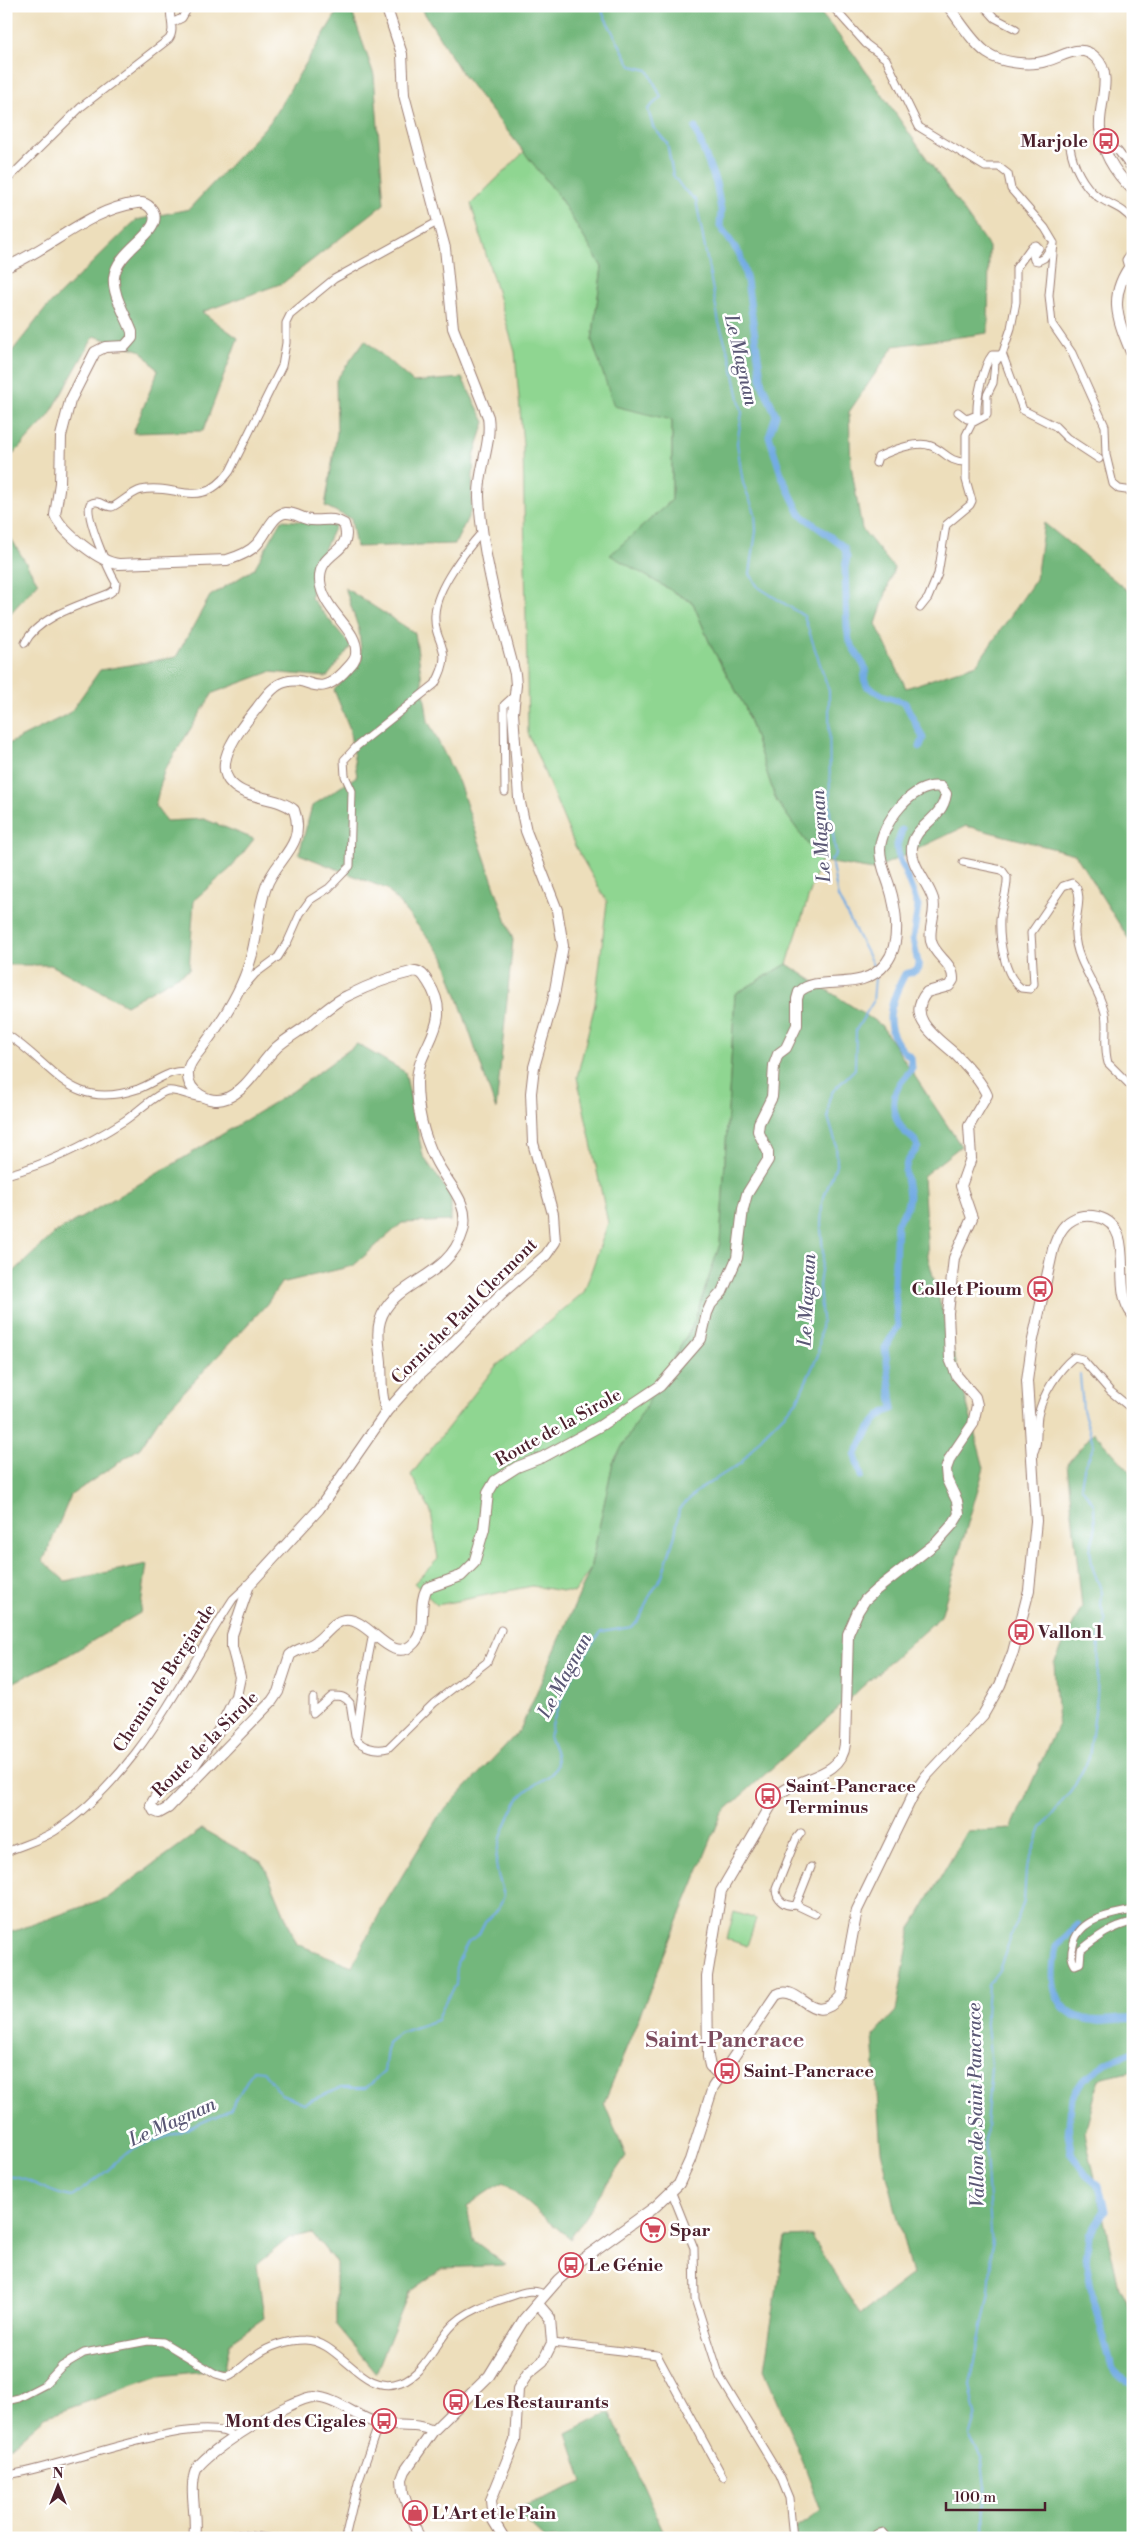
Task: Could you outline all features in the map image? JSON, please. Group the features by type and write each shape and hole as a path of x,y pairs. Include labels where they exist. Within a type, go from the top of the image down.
{"street":[{"path":"6,180 81,107 169,39 172,34 169,14 171,6"},
{"path":"172,24 182,18 189,6"},
{"name":"Corniche Paul Clermont","path":"386,6 402,54 404,95 439,221 446,258 453,328 488,417 490,428 481,473 479,496 483,531 497,605 515,674 513,713 519,798 526,830 556,910 563,946 553,1001 534,1067 530,1113 533,1142 548,1193 556,1238 546,1255 501,1294 421,1373 387,1411"},
{"path":"832,6 866,44 886,59 919,127 985,166 999,167 1008,174 1011,189 1045,228 1054,243 1050,295 1052,324 1072,354 1105,426 1106,455 1114,484 1119,489 1133,491"},
{"path":"948,6 982,49 994,57 1040,62 1073,50 1086,52 1096,58 1101,66 1104,79 1100,127 1105,151 1117,173 1133,190"},
{"path":"984,6 995,18 1016,30"},
{"path":"1070,147 1072,157 1091,191 1121,209 1133,221"},
{"path":"1105,151 1110,149 1118,151 1133,172"},
{"path":"6,267 45,247 78,224 113,210 137,203 144,203 151,208 154,214 152,226 133,245 114,276 116,291 132,332 132,338 125,346 105,347 91,357 70,401 61,436 60,483 56,515 70,532 106,561 163,563 227,560 238,557 257,544 277,517 283,513 291,513 306,520 337,520 344,524 348,534 346,543 325,561 320,574 326,604 355,642 356,655 352,664 329,685 315,686 300,682 285,682 275,688 238,732 229,748 225,764 226,776 231,784 240,790 289,806 294,810 297,817 297,839 266,886 250,962 236,993 218,1029 190,1063 188,1071 189,1082 194,1090 204,1098"},
{"path":"25,643 33,629 42,623 114,591 116,584 100,549 89,513 90,504 98,502 112,507 116,506 124,498 141,490 192,495 219,484 230,471 278,376 285,352 286,323 290,315 334,279 439,221"},
{"path":"920,608 928,598 938,574 946,525 970,506 972,501 966,480 966,435 972,423 987,415 987,395 993,383 994,363 1001,354 1011,328 1016,302 1016,268 1032,246 1036,245 1040,248 1033,258 1038,261 1044,258 1054,243"},
{"path":"1133,248 1126,260 1131,264 1117,291 1116,304 1118,318 1133,357"},
{"path":"958,412 967,419 977,415 977,401 988,361 992,355 1001,354"},
{"path":"1001,354 1023,410 1055,426 1067,438 1099,459"},
{"path":"876,463 878,457 887,453 921,444 932,446 951,461 965,462"},
{"path":"236,993 255,974 278,957 300,914 310,900 329,888 350,866 352,792 345,776 344,760 357,746 435,684 441,674 446,655 434,614 440,594 449,577 483,531"},
{"path":"505,792 504,704 515,695"},
{"name":"Route de la Sirole","path":"387,1411 319,1509 249,1585 232,1635 232,1647 240,1677 238,1692 219,1730 194,1766 177,1782 152,1800 151,1807 157,1812 162,1812 168,1808 272,1701 278,1692 290,1655 313,1644 339,1621 346,1619 373,1633 391,1648 400,1650 409,1647 419,1636 421,1604 427,1588 461,1576 474,1563 484,1529 488,1493 495,1481 518,1467 543,1457 600,1426 660,1386 689,1356 701,1339 711,1304 722,1292 731,1274 737,1258 744,1201 768,1160 768,1152 758,1131 759,1123 772,1097 774,1065 778,1054 786,1048 797,1025 797,999 799,992 812,985 859,982 886,963 892,949 896,927 890,888 881,862 880,847 884,835 902,804 909,797 926,788 941,787 946,791 945,801 939,814 918,832 914,840 912,854 934,907 931,940 934,948 950,967 953,980 949,986 927,992 921,1002 920,1013 924,1024 931,1034 958,1057 986,1095 969,1126 971,1158 961,1186 972,1218 954,1258 948,1313 950,1358 957,1376 975,1397 977,1410 971,1428 947,1464 947,1480 959,1508 956,1519 948,1531 924,1554 865,1600 848,1634 845,1672 845,1744 840,1761 831,1769 784,1789 776,1796 722,1887 707,1976 708,2057 710,2066 720,2076"},
{"path":"963,862 1002,870 1007,877 1000,918 1001,936 1010,975 1020,988 1030,989 1034,984 1030,942 1034,926 1063,886 1072,883 1079,889 1080,895 1074,923 1076,945 1104,1012 1108,1063 1133,1088"},
{"path":"6,1174 83,1146 140,1111 163,1092 170,1090 194,1098 218,1101 229,1097 240,1088 286,1038 348,995 415,971 423,974 435,992 438,1007 435,1029 417,1074 418,1111 434,1159 462,1204 464,1225 460,1238 441,1265 398,1294 386,1308 380,1321 378,1332 383,1396 387,1411"},
{"path":"6,1034 25,1046 68,1084 82,1093 98,1095 138,1089 170,1073 188,1071"},
{"path":"419,2538 403,2493 402,2478 433,2431 489,2376 517,2330 545,2295 576,2264 672,2192 685,2172 707,2102 720,2076 778,1993 792,1994 812,2008 819,2009 834,2004 841,1996 857,1910 913,1795 926,1776 983,1715 1000,1685 1014,1647 1031,1572 1036,1521 1027,1395 1032,1344 1053,1249 1058,1236 1071,1220 1083,1216 1097,1217 1109,1220 1117,1227 1121,1237 1125,1301 1133,1315"},
{"path":"1032,1456 1036,1445 1039,1413 1046,1394 1074,1357 1082,1359 1110,1391 1133,1410"},
{"name":"Chemin de Bergiarde","path":"6,1852 54,1832 111,1785 164,1713 233,1599 249,1585"},
{"path":"313,1698 314,1713 332,1696 343,1696 350,1703 352,1732 359,1743 377,1750 388,1748 434,1703 487,1662 501,1630"},
{"path":"356,1738 363,1685 373,1633"},
{"path":"802,1833 796,1839 776,1889 778,1898 784,1903 796,1905 815,1914"},
{"path":"796,1905 811,1866"},
{"path":"1133,1910 1095,1920 1083,1926 1074,1940 1072,1961 1075,1965 1080,1963 1081,1950 1116,1925 1133,1922"},
{"path":"672,2192 694,2248 695,2299 720,2377 780,2476 789,2498 793,2538"},
{"path":"6,2401 18,2398 44,2385 62,2366 84,2353 148,2341 162,2342 216,2374 226,2377 238,2372 258,2354 282,2343 305,2340 324,2344 348,2365 381,2385 400,2383 416,2373 450,2328 468,2314 525,2291 545,2295"},
{"path":"504,2538 493,2520 491,2500 515,2440 518,2389 528,2373 543,2360 552,2343 550,2318 538,2304"},
{"path":"552,2343 657,2355 723,2477"},
{"path":"194,2538 194,2480 197,2468 214,2450 299,2400 311,2397 330,2402 379,2423 420,2426 433,2431"},
{"path":"345,2538 358,2483 379,2423"},
{"path":"6,2475 27,2472 88,2456 131,2441 182,2432 208,2430 235,2437"},
{"path":"875,2538 876,2534 883,2532 888,2538"},
{"path":"222,2538 233,2534 269,2538"}],"green space":[{"path":"341,6 350,6 374,75 384,204 283,283 202,312 238,338 203,431 133,433 158,371 142,351 94,336 49,416 6,462 6,359 47,307 136,220 189,209 270,122"},
{"path":"420,6 815,6 853,53 989,247 988,333 894,346 849,412 851,465 862,529 894,568 876,624 906,688 977,664 1036,579 1044,523 1133,595 1133,946 1075,854 966,826 873,870 820,861 776,800 745,707 711,646 693,603 610,555 672,500 672,420 614,406 592,341 602,267 558,195 463,75"},
{"path":"524,152 558,195 602,267 592,341 672,420 672,500 611,555 693,603 711,646 745,707 776,800 820,861 787,964 735,994 720,1244 693,1325 613,1462 590,1570 574,1593 532,1586 437,1605 414,1583 438,1559 431,1512 411,1475 495,1367 584,1292 608,1223 577,1077 595,1004 607,902 575,846 528,733 523,445 515,352 471,204"},
{"path":"365,340 413,382 462,378 485,422 474,456 471,511 455,544 356,547 351,519 325,506 337,433 336,380"},
{"path":"282,520 336,524 313,573 311,598 351,646 327,677 270,672 213,693 164,771 155,806 166,821 204,819 254,839 231,868 194,900 189,970 126,1005 51,965 6,965 6,745 70,713 100,670 176,657 210,596 254,569"},
{"path":"6,530 38,583 6,618"},
{"path":"345,588 415,633 428,721 459,783 513,940 496,1110 444,957 387,889 299,854 312,806 357,776 349,727 334,690 362,660 359,630"},
{"path":"787,964 881,1025 961,1146 923,1176 928,1257 984,1468 941,1616 722,1813 604,2103 626,2156 570,2239 503,2182 467,2206 473,2240 506,2265 443,2268 409,2292 376,2373 336,2325 336,2263 312,2233 289,2238 257,2264 264,2318 230,2342 225,2369 159,2376 45,2417 6,2451 6,1934 109,1897 202,1829 263,1863 297,1944 352,1966 383,1907 438,1817 520,1730 590,1570 613,1462 693,1325 720,1244 735,994"},
{"path":"357,1044 405,1072 423,1156 451,1196 451,1221 402,1223 353,1266 281,1283 266,1305 161,1416 140,1448 71,1495 43,1561 65,1581 147,1564 140,1613 65,1657 6,1686 6,1279 55,1233 177,1162 293,1091"},
{"path":"1094,1432 1133,1475 1133,2071 1099,2079 1085,2133 1119,2288 1133,2316 1133,2535 1129,2532 1122,2538 796,2538 796,2527 821,2510 764,2369 785,2237 812,2236 860,2315 912,2275 881,2151 873,2036 896,2011 911,1928 967,1832 1011,1829 1058,1724 1054,1663 1082,1607 1067,1464"},
{"path":"734,1912 756,1919 747,1946 727,1939"},
{"path":"610,2412 667,2538 544,2538 514,2510 583,2482 567,2434"}],"waterway":[{"name":"Le Magnan","path":"603,6 603,14 631,66 648,70 661,97 648,109 653,127 667,143 673,175 683,189 696,200 719,323 731,361 742,413 737,443 743,483 755,513 756,531 750,574 758,587 804,616 829,691 830,814 836,854 831,860 838,897 875,969"},
{"path":"695,128 716,183 721,210 720,226 740,255 747,281 762,384 776,415 769,436 782,477 800,514 844,547 847,557 845,568 849,641 866,669 864,679 867,686 882,695 905,703 923,738 920,747"},
{"path":"861,1476 855,1455 875,1421 886,1411 893,1409 885,1348 898,1326 894,1283 897,1223 907,1207 909,1196 905,1172 907,1162 918,1147 915,1140 901,1127 894,1111 894,1099 898,1087 912,1068 911,1058 901,1048 891,1028 891,1008 905,974 919,968 913,939 918,906 898,854 897,845 902,830"},
{"name":"Le Magnan","path":"6,2176 16,2177 72,2197 108,2170 121,2157 139,2146 180,2132 230,2110 253,2070 263,2071 281,2094 304,2103 341,2088 366,2088 384,2072 388,2042 399,2033 437,2020 443,2005 456,1985 457,1963 468,1942 479,1934 485,1922 497,1911 504,1896 496,1862 501,1837 509,1817 522,1795 552,1774 556,1768 555,1751 549,1737 557,1710 577,1668 601,1632 632,1627 641,1616 648,1599 662,1576 675,1535 679,1509 700,1489 741,1463 763,1435 797,1401 818,1355 822,1318 819,1286 823,1254 822,1202 837,1163 836,1144 828,1117 829,1099 833,1091 855,1069 856,1030 873,1002 875,978"},
{"name":"Vallon de Saint Pancrace","path":"984,2538 985,2487 982,2460 969,2436 976,2415 970,2385 989,2293 992,2248 985,2138 991,2067 986,2015 988,1985 999,1970 1024,1901 1026,1869 1042,1828 1075,1785 1089,1758 1097,1696 1099,1639 1106,1622 1101,1606 1102,1592 1093,1569 1090,1550 1095,1531 1094,1505 1081,1486 1084,1468 1094,1446 1083,1410 1080,1375"},
{"path":"1078,1925 1056,1946 1053,1982 1055,1993 1060,2002 1067,2010 1077,2016 1090,2020 1133,2019"},
{"path":"1133,2052 1109,2061 1084,2079 1072,2097 1068,2134 1072,2155 1086,2175 1099,2186 1104,2205 1105,2210 1089,2235 1086,2261 1093,2299 1112,2367 1118,2376 1133,2386"}],"place":[{"name":"Marjole","path":"1106,141"},
{"name":"Collet Pioum","path":"1040,1289"},
{"name":"Vallon 1","path":"1021,1632"},
{"name":"Saint-Pancrace Terminus","path":"768,1796"},
{"name":"Saint-Pancrace","path":"727,2071"},
{"name":"Spar","path":"653,2230"},
{"name":"Le Génie","path":"571,2265"},
{"name":"Les Restaurants","path":"456,2402"},
{"name":"Mont des Cigales","path":"384,2421"},
{"name":"L'Art et le Pain","path":"415,2513"}],"district":[{"name":"Saint-Pancrace","path":"725,2039"}]}
